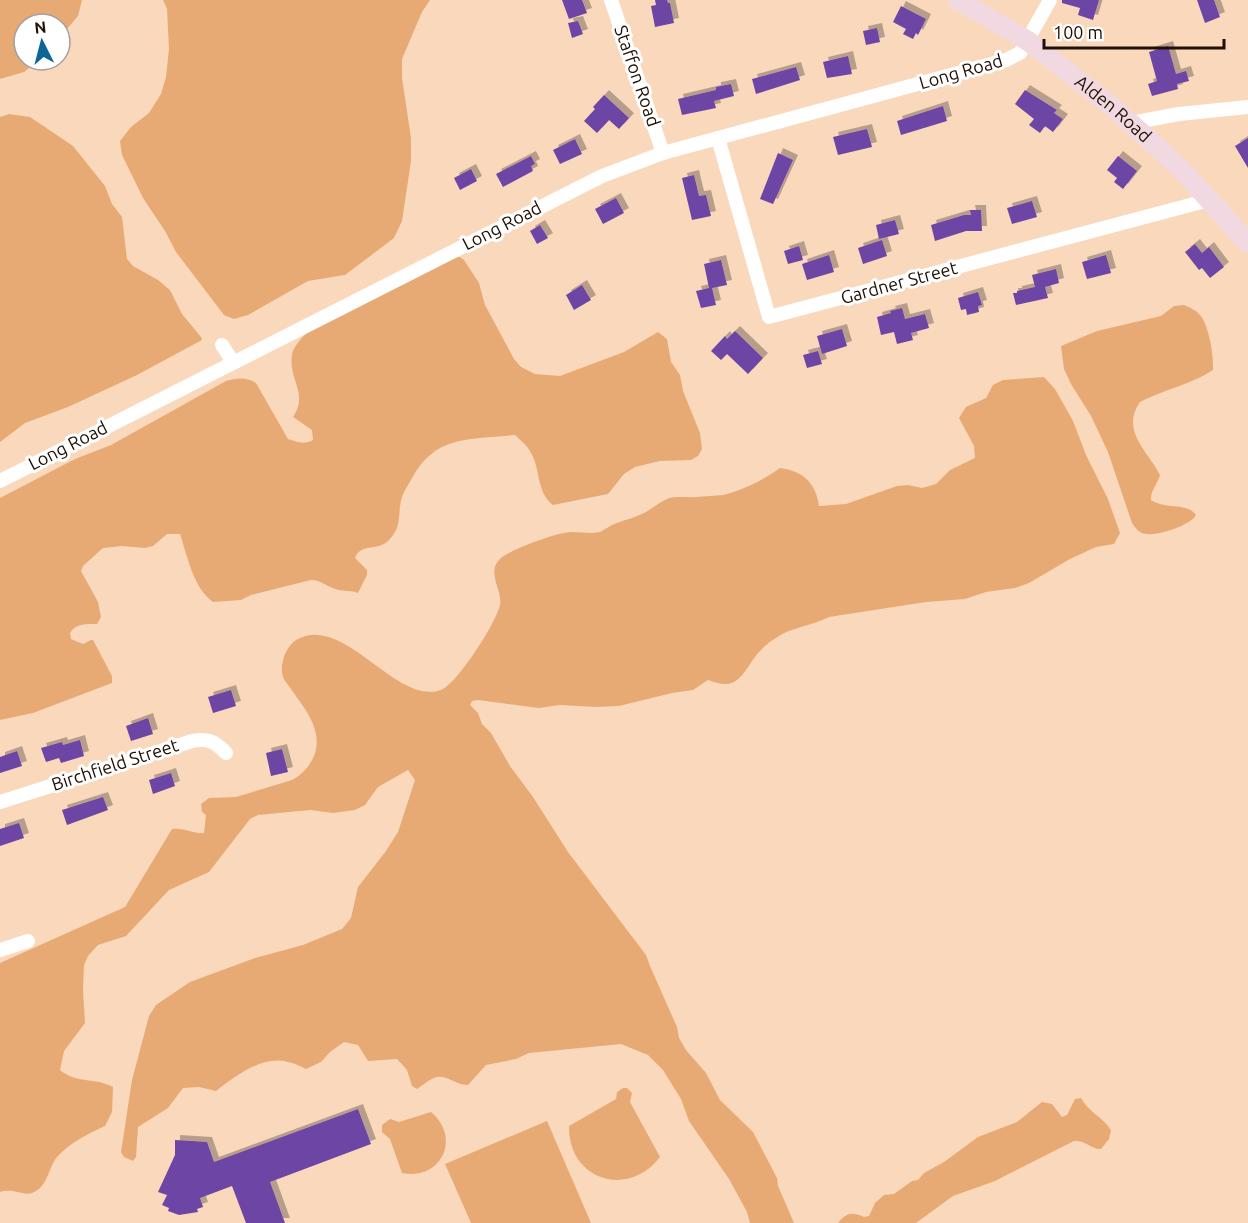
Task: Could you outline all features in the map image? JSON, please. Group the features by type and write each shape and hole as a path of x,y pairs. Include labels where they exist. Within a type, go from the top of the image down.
{"main road":[{"name":"Alden Road","path":"958,0 1028,41 1131,123 1181,169 1248,243"}],"street":[{"name":"Staffon Road","path":"611,0 663,153"},
{"path":"1028,41 1050,0"},
{"name":"Long Road","path":"0,481 574,189 629,165 663,153 1006,60 1020,52 1028,41"},
{"path":"1131,123 1179,114 1248,106"},
{"name":"Gardner Street","path":"718,138 769,317 1209,200"},
{"path":"222,345 233,363"},
{"name":"Birchfield Street","path":"0,802 192,741 202,739 212,741 226,753"},
{"path":"0,950 28,941"}],"shaded area":[{"path":"0,0 82,0 78,16 72,23 72,12 12,12 12,72 24,72 0,79"},
{"path":"163,0 430,0 422,12 402,59 402,78 411,138 411,161 402,221 394,238 345,275 308,281 248,315 234,319 224,315 176,252 143,198 122,155 120,141 131,127 149,113 161,94 166,77 169,49 167,9"},
{"path":"9,114 30,117 73,146 105,186 112,204 122,217 127,259 133,266 158,280 170,290 182,314 202,340 137,375 68,407 25,423 0,442 0,117"},
{"path":"460,257 479,283 485,305 514,359 521,367 535,374 560,376 624,352 658,332 667,339 671,362 680,375 683,391 700,433 702,449 698,456 691,460 660,461 635,467 624,474 608,494 553,505 541,487 530,450 515,435 455,442 431,454 421,465 403,495 398,524 389,540 385,544 365,548 358,553 355,558 367,570 367,575 358,593 342,591 311,580 251,595 241,600 213,602 206,596 196,580 180,534 167,534 153,546 145,548 122,546 103,548 83,566 81,571 98,602 101,617 97,624 78,626 70,633 71,639 83,644 93,640 112,676 112,683 33,713 0,720 0,498 75,459 111,445 226,381 234,379 245,379 256,383 288,439 304,443 310,442 313,440 312,430 293,417 299,401 299,393 293,372 292,355 299,341 314,327 359,299 445,258"},
{"path":"1184,305 1197,312 1206,326 1213,357 1213,370 1195,380 1140,402 1133,422 1138,440 1160,475 1151,500 1163,505 1182,507 1196,515 1174,529 1145,534 1138,531 1132,523 1108,452 1091,416 1064,369 1061,346 1097,331 1161,316 1174,306"},
{"path":"1044,377 1055,389 1073,421 1086,455 1108,499 1120,533 1114,544 1096,547 1029,583 1015,588 986,592 965,599 926,602 829,617 795,629 782,634 766,645 743,674 729,684 708,680 693,690 619,706 560,705 539,708 478,700 472,701 470,705 478,713 482,724 491,733 510,766 568,852 646,955 677,1027 679,1038 706,1073 720,1100 753,1132 777,1178 778,1186 794,1223 750,1223 747,1212 729,1179 689,1121 681,1099 663,1070 648,1055 621,1044 529,1053 516,1059 486,1065 468,1085 438,1077 417,1089 412,1086 407,1070 397,1059 368,1061 358,1045 344,1042 321,1062 306,1069 288,1062 269,1061 250,1068 216,1091 199,1087 183,1088 168,1108 138,1127 136,1157 133,1161 124,1157 121,1152 132,1080 149,1016 156,1005 190,982 255,958 303,945 342,929 351,918 358,887 398,832 415,780 408,770 378,787 365,805 355,810 333,813 310,810 258,815 250,819 209,872 169,890 126,936 98,945 88,956 84,965 85,1023 64,1051 60,1070 79,1079 113,1087 112,1112 105,1126 74,1142 58,1156 38,1190 29,1194 0,1192 0,963 125,907 172,829 204,833 206,815 202,812 201,804 209,798 236,797 292,780 306,769 315,753 316,736 308,713 284,679 282,672 286,651 292,643 314,635 332,638 406,685 424,691 441,690 466,665 497,614 500,599 494,575 496,563 513,551 558,534 600,532 642,514 669,498 731,493 767,477 780,468 802,475 815,491 819,506 846,504 897,486 908,485 922,488 936,484 950,470 975,458 974,446 959,418 966,407 986,398 993,385 1003,380"},
{"path":"627,1088 632,1093 630,1102 660,1157 647,1170 632,1177 617,1180 602,1178 589,1171 578,1160 571,1145 569,1126 616,1099 617,1092"},
{"path":"1081,1098 1111,1130 1109,1139 1101,1149 1074,1141 995,1181 953,1196 916,1223 838,1223 850,1214 869,1216 875,1203 884,1195 894,1194 912,1181 918,1180 924,1173 944,1162 978,1137 1017,1122 1042,1102 1052,1104 1062,1117 1067,1115 1075,1099"},
{"path":"431,1112 440,1122 445,1134 446,1145 443,1155 427,1170 416,1174 402,1173 390,1139 382,1132 382,1125 390,1119 399,1122"},
{"path":"547,1121 591,1223 471,1223 445,1164"}],"building":[{"path":"562,0 582,0 587,13 569,19"},
{"path":"655,0 667,0 670,3 674,23 655,27 651,6 656,5"},
{"path":"1062,0 1099,0 1093,20 1078,15 1080,8 1062,3"},
{"path":"1197,0 1214,0 1220,17 1205,23"},
{"path":"901,6 926,19 918,35 916,33 913,39 903,34 906,29 893,22"},
{"path":"578,21 583,34 572,38 568,23"},
{"path":"877,28 880,42 866,45 863,31"},
{"path":"1168,46 1176,74 1186,71 1189,81 1177,84 1178,89 1152,96 1148,84 1157,81 1149,52"},
{"path":"848,56 852,74 827,78 823,62"},
{"path":"796,67 800,80 756,94 752,79"},
{"path":"731,84 734,96 714,101 716,108 682,115 678,99"},
{"path":"1025,90 1057,110 1054,113 1063,119 1053,132 1045,126 1040,133 1029,125 1034,119 1015,104"},
{"path":"604,95 629,118 619,129 609,120 597,133 584,121"},
{"path":"943,106 947,121 901,135 897,121"},
{"path":"867,129 872,147 838,155 833,137"},
{"path":"1248,138 1248,168 1235,146"},
{"path":"575,139 582,154 560,164 553,150"},
{"path":"778,153 793,160 773,204 760,199"},
{"path":"531,156 535,164 531,166 533,171 503,187 496,174"},
{"path":"1118,156 1137,171 1123,189 1114,182 1117,178 1107,170"},
{"path":"471,169 477,181 460,190 454,178"},
{"path":"694,175 699,196 706,195 711,216 692,220 682,178"},
{"path":"616,198 624,213 603,224 595,209"},
{"path":"1032,201 1037,217 1012,224 1007,208"},
{"path":"970,210 981,210 982,231 966,231 935,241 931,225 971,215"},
{"path":"895,220 899,234 879,239 876,225"},
{"path":"540,225 548,238 537,244 530,231"},
{"path":"882,240 887,256 863,264 858,248"},
{"path":"1195,244 1202,253 1209,247 1224,267 1210,278 1202,268 1199,270 1185,252"},
{"path":"799,246 803,260 788,264 784,251"},
{"path":"829,255 834,272 807,280 802,264"},
{"path":"1106,255 1111,273 1087,279 1082,262"},
{"path":"721,260 727,285 712,288 716,305 701,308 696,291 709,288 704,264"},
{"path":"1056,269 1059,283 1045,287 1048,298 1016,305 1013,293 1035,287 1032,275"},
{"path":"582,285 591,300 574,310 566,295"},
{"path":"978,292 982,305 978,306 979,312 967,315 966,309 961,310 958,298"},
{"path":"902,308 905,319 925,314 929,328 911,333 913,340 897,344 894,332 881,335 877,317"},
{"path":"842,329 847,346 822,354 817,336"},
{"path":"735,331 763,358 748,374 727,354 721,360 711,351 725,336 727,339"},
{"path":"818,351 822,364 807,368 803,355"},
{"path":"231,690 236,706 213,713 208,697"},
{"path":"148,718 153,734 131,741 126,726"},
{"path":"80,740 84,756 61,763 59,758 46,762 41,748"},
{"path":"282,749 288,772 271,776 266,753"},
{"path":"17,751 22,766 0,773 0,757"},
{"path":"171,773 175,786 153,794 149,780"},
{"path":"103,797 108,810 67,825 62,810"},
{"path":"19,823 24,838 0,846 0,829"},
{"path":"358,1109 371,1144 270,1182 285,1223 246,1223 232,1186 200,1198 203,1207 197,1209 198,1212 179,1215 168,1211 169,1208 162,1205 167,1195 158,1192 175,1155 175,1140 207,1142 214,1162"}]}
